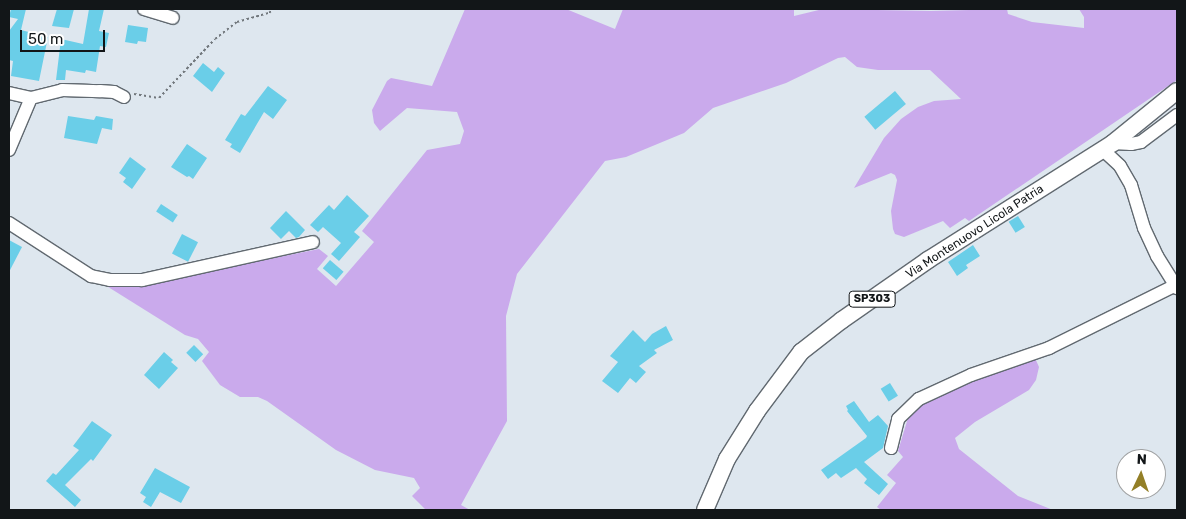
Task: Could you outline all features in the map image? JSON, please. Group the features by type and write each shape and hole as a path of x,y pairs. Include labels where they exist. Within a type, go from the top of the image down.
{"main road":[{"name":"Via Montenuovo Licola Patria","path":"705,510 726,460 757,411 801,352 842,320 928,260 1108,146 1177,91"}],"street":[{"path":"144,9 173,18"},
{"path":"9,93 31,98 62,90 114,92 124,97"},
{"path":"9,150 31,98"},
{"path":"891,448 898,419 919,399 971,375 1049,348 1176,287 1144,228 1131,185 1108,146 1141,142 1177,115"},
{"path":"1142,118 1140,133 1143,135 1155,132"},
{"path":"9,223 91,276 110,280 142,280 313,242"}],"path":[{"path":"124,97 134,94 159,98 215,39 238,22 270,13 273,9"}],"shaded area":[{"path":"465,9 566,9 615,29 623,9 794,9 794,16 823,9 931,11 1007,9 1008,14 1032,22 1084,28 1084,17 1079,9 1177,9 1177,80 969,221 965,218 950,228 943,221 904,237 895,234 893,229 891,211 897,180 895,175 891,173 854,188 884,138 901,119 918,107 934,101 961,99 930,70 878,70 857,67 845,57 838,58 786,83 713,108 684,133 626,157 605,161 517,274 506,316 507,421 461,505 470,510 426,510 412,496 420,488 414,478 375,470 336,450 267,401 258,397 240,397 220,385 202,361 209,352 198,339 185,335 105,285 138,285 319,249 328,256 317,269 336,286 374,242 362,231 427,150 460,144 464,131 457,112 407,108 380,131 374,123 372,110 387,81 391,78 432,86"},
{"path":"1035,358 1039,367 1036,380 1029,390 975,422 955,438 959,449 1018,496 1053,510 881,510 877,507 896,483 887,475 903,457 898,451 908,418 928,400 953,387"}],"building":[{"path":"11,9 26,9 21,30 48,37 39,81 11,76 13,61 9,60 9,31 18,19 9,17"},
{"path":"57,9 74,9 69,28 52,26"},
{"path":"89,9 104,9 99,31 109,33 106,47 100,46 96,72 86,70 85,73 66,70 65,80 56,80 61,39 83,44"},
{"path":"128,25 148,28 146,42 138,41 137,44 125,42"},
{"path":"203,63 214,72 218,67 225,73 212,92 193,76"},
{"path":"268,86 287,100 273,119 264,112 240,153 230,147 232,144 225,140 241,114 245,116"},
{"path":"895,91 906,104 875,130 864,117"},
{"path":"68,116 94,120 96,116 113,119 112,130 102,128 97,144 64,138"},
{"path":"187,144 207,158 193,179 171,167"},
{"path":"130,157 146,169 132,189 123,182 126,178 119,173"},
{"path":"347,195 369,216 354,232 360,237 339,261 331,254 341,243 323,227 318,232 310,225 329,205 334,210"},
{"path":"161,204 178,215 173,222 156,212"},
{"path":"286,211 305,230 299,237 296,238 289,231 281,239 270,228"},
{"path":"1018,216 1025,227 1016,233 1009,222"},
{"path":"182,234 198,242 188,262 172,254"},
{"path":"9,240 22,247 9,272"},
{"path":"973,245 980,256 966,265 968,268 957,276 948,262"},
{"path":"330,260 344,272 336,280 323,268"},
{"path":"666,326 673,340 654,350 657,353 639,366 646,372 636,383 630,378 618,393 602,381 618,362 610,356 633,330 645,342 652,334"},
{"path":"194,345 203,354 195,362 186,353"},
{"path":"164,352 173,360 171,362 178,368 159,389 144,375"},
{"path":"890,383 898,396 889,402 881,389"},
{"path":"854,401 869,422 878,415 888,426 883,448 864,462 888,484 879,495 864,483 867,479 856,468 841,478 836,473 828,479 821,470 867,436 847,411 846,406"},
{"path":"92,421 112,435 93,461 91,459 65,485 81,500 75,507 46,481 53,473 56,475 79,450 73,446"},
{"path":"155,468 190,487 181,503 160,492 151,507 143,502 146,497 140,493"}]}
